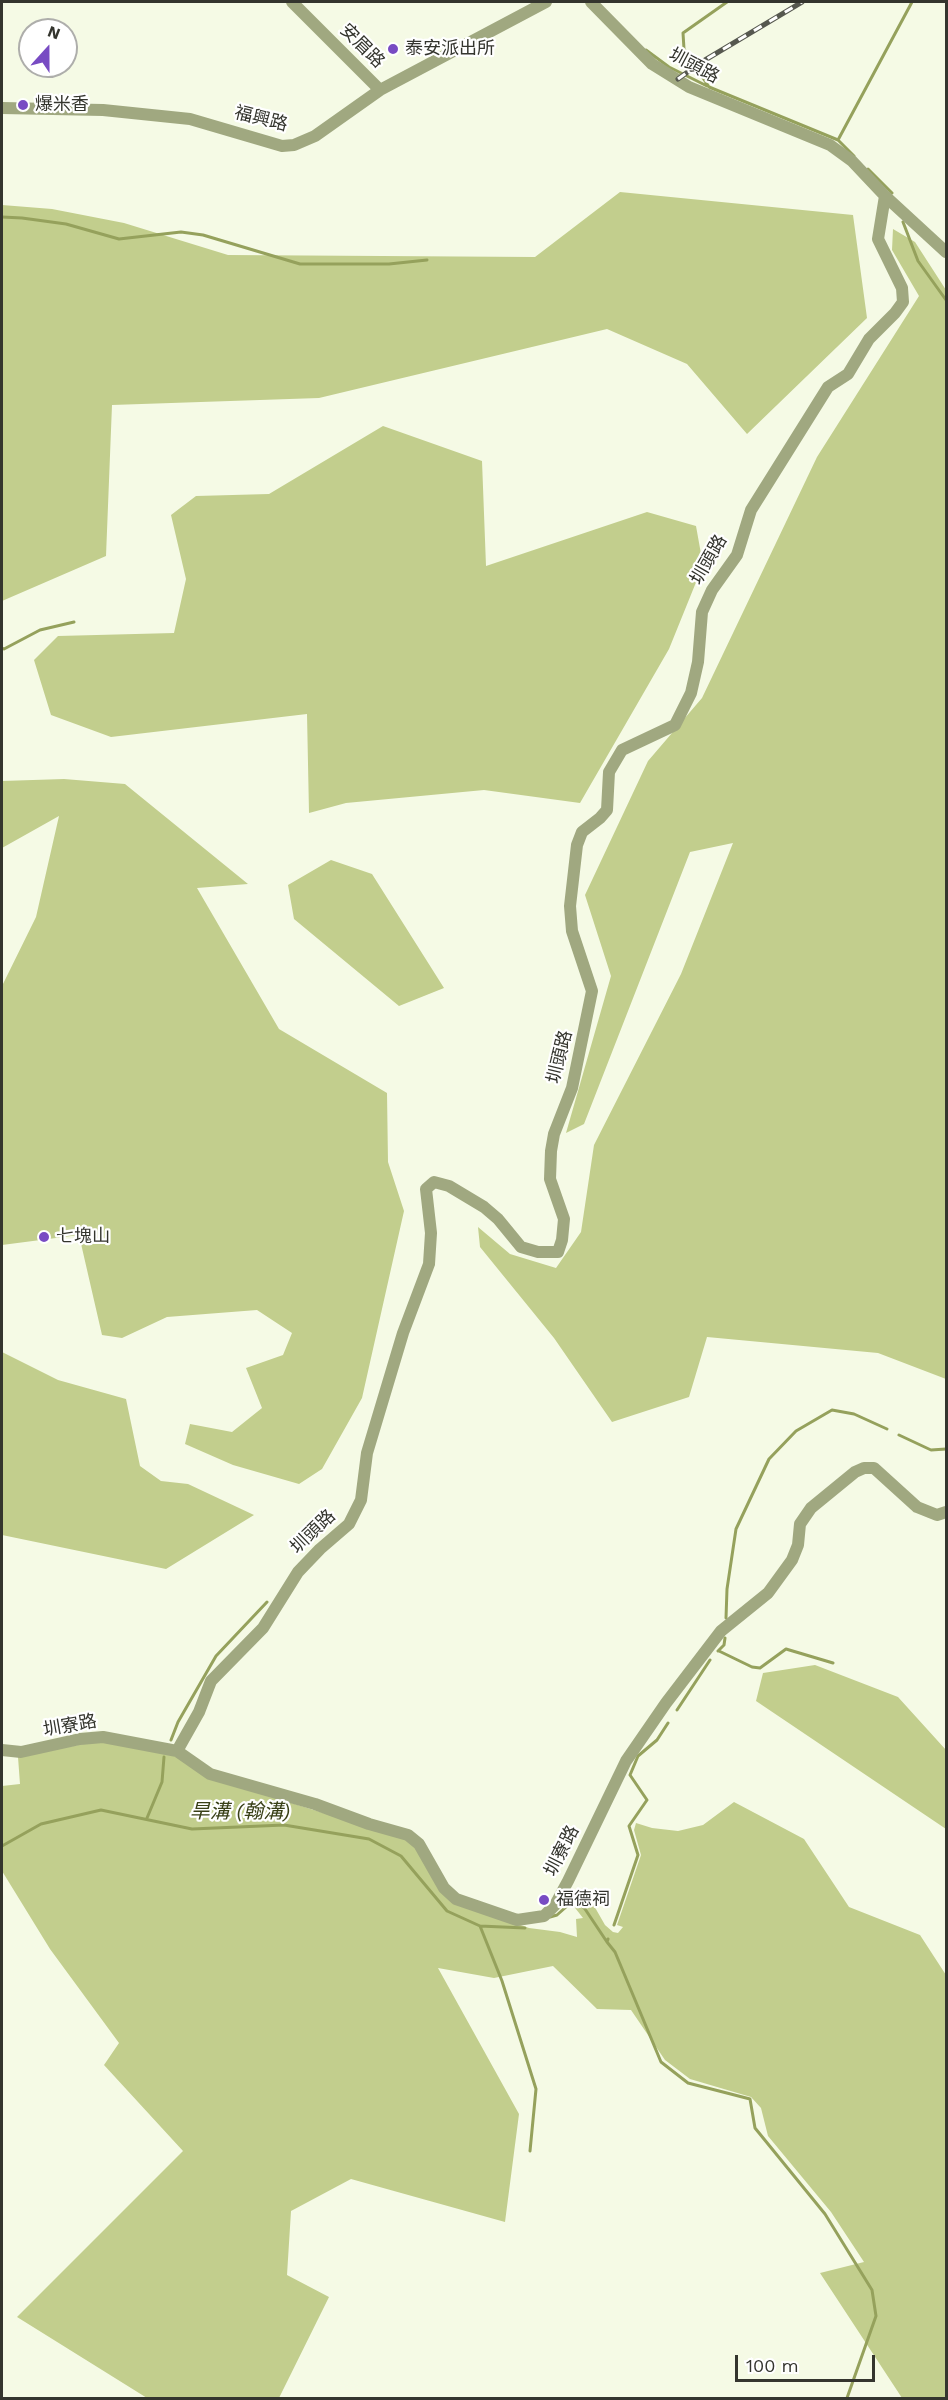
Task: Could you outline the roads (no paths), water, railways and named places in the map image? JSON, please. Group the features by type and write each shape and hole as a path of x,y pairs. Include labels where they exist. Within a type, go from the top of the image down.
{"street":[{"name":"安眉路","path":"292,2 380,90"},
{"name":"福興路","path":"2,108 103,110 190,119 282,146 294,145 315,136 380,90 546,2"},
{"name":"圳頭路","path":"591,2 652,64 689,87 830,145 852,161 885,196 946,252"},
{"name":"圳頭路","path":"177,1750 199,1712 211,1681 263,1628 298,1572 349,1524 361,1500 367,1453 403,1332 429,1264 432,1233 426,1189 434,1182 449,1186 484,1207 498,1219 521,1247 538,1252 558,1252 564,1219 550,1179 551,1151 554,1134 572,1088 592,991 572,931 570,906 577,845 582,832 607,810 609,772 622,750 675,725 691,693 698,662 702,612 712,590 737,555 751,510 828,387 848,374 869,339 903,302 902,288 878,238 885,196"},
{"name":"圳寮路","path":"2,1750 21,1752 80,1739 103,1737 177,1750 210,1774 315,1804 369,1824 408,1835 419,1844 444,1888 456,1899 517,1920 544,1916 555,1905 568,1881 626,1761 666,1703 721,1632 768,1593 792,1560 798,1545 800,1524 811,1508 855,1472 864,1468 874,1468 917,1507 937,1515 946,1512"}],"waterway":[{"path":"727,2 683,33 684,49 709,87 838,140 854,156"},
{"path":"838,140 912,2"},
{"path":"646,50 669,67 707,86"},
{"path":"868,169 892,193"},
{"path":"2,217 66,224 119,239 181,232 203,235 300,264 389,264 427,260"},
{"path":"903,222 918,261 946,300"},
{"path":"2,648 40,630 74,622"},
{"name":"旱溝 (翰溝)","path":"726,1618 727,1589 736,1529 769,1459 796,1431 832,1410 854,1414 887,1429"},
{"name":"旱溝 (翰溝)","path":"899,1435 931,1450 946,1449"},
{"path":"171,1740 178,1722 216,1656 267,1602"},
{"name":"旱溝 (翰溝)","path":"718,1651 724,1645 725,1638"},
{"path":"719,1651 752,1667 760,1668 786,1649 833,1663"},
{"name":"旱溝 (翰溝)","path":"677,1710 710,1660"},
{"name":"旱溝 (翰溝)","path":"614,1925 638,1855 629,1826 647,1800 630,1775 638,1756 657,1740 668,1723"},
{"path":"147,1818 162,1782 164,1757"},
{"name":"旱溝 (翰溝)","path":"2,1846 41,1824 101,1810 192,1829 284,1825 369,1839 401,1856 447,1911 480,1926 525,1928"},
{"name":"旱溝 (翰溝)","path":"550,1917 557,1915 575,1899 585,1909 607,1942 608,1939"},
{"path":"480,1926 502,1981 536,2089 530,2151"},
{"path":"607,1942 615,1952 661,2062 688,2083 750,2099 755,2128 825,2214 872,2290 876,2316 847,2398"}],"railway":[{"path":"678,79 700,63 802,2"}],"place":[{"name":"泰安派出所","path":"393,49"},
{"name":"爆米香","path":"23,105"},
{"name":"七塊山","path":"44,1237"},
{"name":"福德祠","path":"544,1900"}]}
